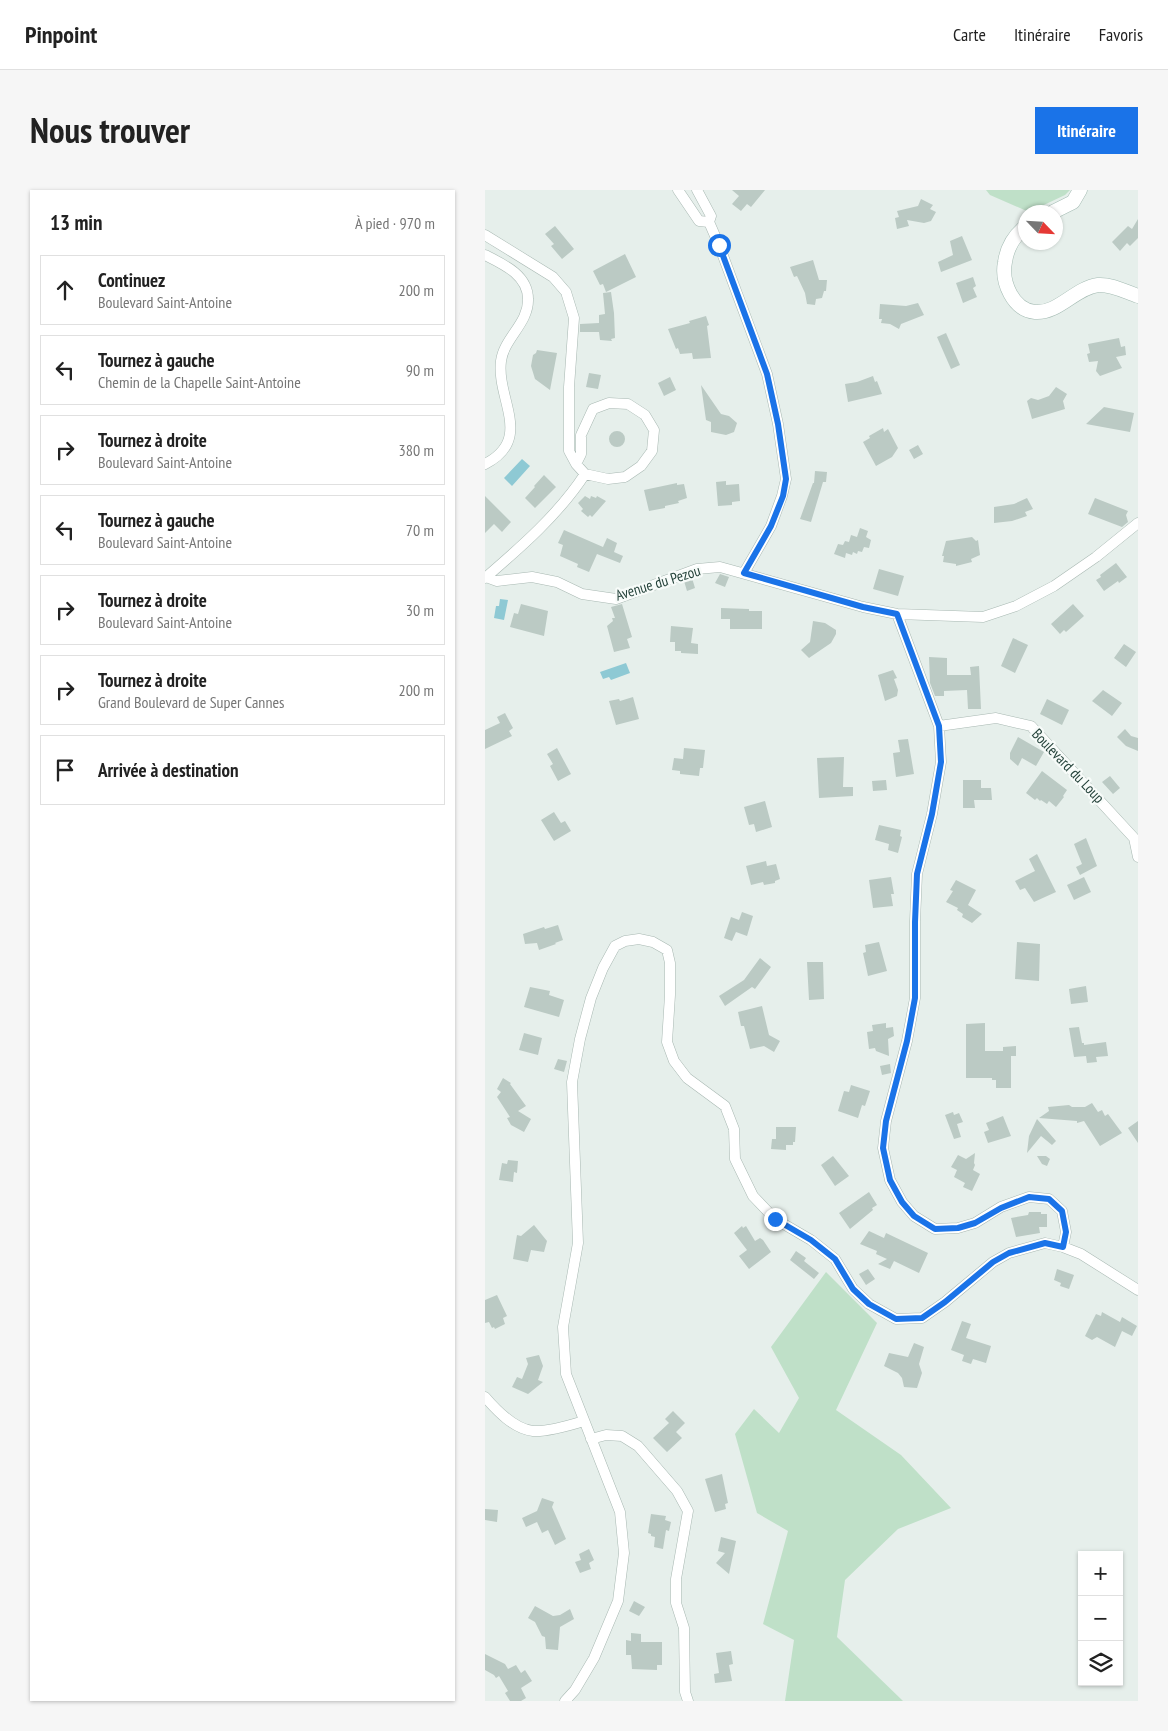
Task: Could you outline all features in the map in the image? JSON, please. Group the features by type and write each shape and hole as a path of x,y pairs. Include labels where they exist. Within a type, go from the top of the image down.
{"main road":[{"path":"1063,207 1073,202 1081,190"},
{"path":"1018,234 1008,249 1004,273 1011,295 1017,304 1025,309 1044,312 1085,289 1097,285 1107,286 1138,296"}],"street":[{"path":"679,190 699,221 709,222"},
{"path":"697,190 711,216 709,222 767,374 778,424 786,479 783,496 771,526 744,573"},
{"path":"485,235 553,277 566,292 574,318 568,433 569,451 576,464 585,474 608,479 625,477 641,466 653,450 654,430 645,415 628,404 609,403 593,409 581,435 581,454 576,464"},
{"path":"485,255 509,267 524,283 529,299 524,317 501,360 502,382 511,418 511,434 504,450 485,464"},
{"path":"485,578 545,522 574,490 585,474"},
{"name":"Avenue du Pezou","path":"485,578 497,581 532,577 557,582 582,594 616,600 697,569 720,567 854,605 897,614 983,617 1016,606 1054,586 1096,557 1138,523"},
{"path":"897,614 939,726 941,762 932,814 917,874 915,998 907,1041 886,1121 883,1148 890,1180 902,1202 914,1216 935,1229 958,1228 975,1223 1001,1208 1029,1197 1049,1199 1062,1211 1066,1232 1063,1247"},
{"name":"Boulevard du Loup","path":"939,726 996,718 1031,726 1135,838 1138,857"},
{"path":"565,1701 575,1690 593,1658 618,1600 624,1553 620,1512 566,1374 563,1327 579,1243 572,1082 580,1039 591,998 603,968 615,946 625,941 639,939 653,942 667,950 670,962 670,996 667,1042 674,1061 687,1078 725,1106 734,1129 735,1160 753,1196 775,1219 811,1240 835,1259 853,1289 869,1304 896,1319 922,1318 945,1302 993,1262 1009,1253 1045,1243 1081,1254 1138,1290"},
{"path":"485,1397 513,1423 533,1431 584,1421"},
{"path":"591,1439 606,1435 622,1436 639,1446 677,1491 688,1511 676,1579 676,1603 684,1628 685,1692 688,1701"}],"green space":[{"path":"986,190 1070,190 1065,195 1044,205 1018,205 1018,207 990,195"},
{"path":"826,1272 877,1323 836,1410 901,1455 951,1508 898,1529 845,1580 837,1637 903,1701 785,1701 794,1640 763,1624 788,1531 757,1513 735,1434 754,1409 779,1433 799,1398 771,1347"}],"water":[{"path":"522,459 530,466 512,486 504,478"},
{"path":"500,599 508,600 504,620 494,618 496,606 499,606"},
{"path":"626,663 630,673 611,680 609,677 603,679 600,672"}],"building":[{"path":"732,190 765,190 751,207 747,204 741,211 732,204 739,196"},
{"path":"921,199 933,205 930,209 936,212 931,221 924,223 907,220 909,226 897,229 895,218 899,217 897,211 918,206"},
{"path":"1138,219 1138,238 1130,246 1127,243 1120,251 1112,242 1128,226 1132,229"},
{"path":"555,226 574,249 562,259 551,246 554,244 545,234"},
{"path":"962,236 972,260 941,272 938,262 953,255 950,241"},
{"path":"625,254 636,277 606,292 603,284 600,285 593,271"},
{"path":"813,260 819,280 827,280 826,291 824,291 822,298 816,299 815,305 807,304 805,293 797,276 794,277 790,267"},
{"path":"973,277 976,286 973,288 977,297 963,303 956,283"},
{"path":"611,292 615,338 611,339 612,341 600,340 599,332 580,332 580,324 599,323 599,315 605,314 603,293"},
{"path":"918,303 924,315 901,324 899,329 890,324 881,323 882,319 879,319 880,304 906,306"},
{"path":"706,316 709,325 707,326 711,358 693,359 692,353 680,354 668,329"},
{"path":"946,333 960,365 951,369 937,337"},
{"path":"1119,338 1121,347 1125,346 1126,355 1116,357 1122,368 1100,376 1096,371 1098,361 1089,362 1087,354 1090,353 1088,344"},
{"path":"537,350 557,353 550,390 535,379 531,366 533,355"},
{"path":"589,373 601,375 598,389 586,387"},
{"path":"873,376 882,394 848,402 845,384"},
{"path":"670,377 676,390 664,396 658,383"},
{"path":"701,385 721,414 729,416 737,423 734,432 726,435 711,432 711,422 706,420"},
{"path":"1056,387 1067,394 1063,401 1065,409 1032,419 1027,401 1031,398 1038,400 1049,396"},
{"path":"1104,407 1134,413 1130,432 1086,424"},
{"path":"883,428 884,432 888,429 898,448 892,457 876,466 863,442"},
{"path":"614,431 620,431 625,436 623,445 614,447 609,442 609,436"},
{"path":"918,445 923,454 914,459 909,450"},
{"path":"815,471 827,472 826,482 823,482 811,522 800,519 814,483"},
{"path":"544,475 556,487 535,508 525,498"},
{"path":"726,481 726,485 739,484 740,501 732,502 732,505 718,506 716,482"},
{"path":"677,483 677,485 684,484 687,498 678,501 679,503 665,506 665,508 649,511 644,490"},
{"path":"485,496 511,522 502,532 494,524 485,533"},
{"path":"585,496 590,499 591,496 596,498 597,496 606,501 592,517 590,515 588,517 581,511 583,509 578,503"},
{"path":"1027,498 1033,509 1025,512 1027,516 1012,521 994,523 994,507 1014,504"},
{"path":"1095,498 1128,511 1126,515 1128,522 1122,527 1088,514"},
{"path":"860,528 868,531 866,537 871,540 869,548 864,547 862,552 858,551 857,554 853,552 852,555 846,553 845,558 834,554 838,544 843,545 845,541 849,542 851,535 857,537"},
{"path":"564,530 603,547 607,538 617,543 614,552 623,556 620,563 597,554 589,572 577,567 578,564 560,556 563,545 558,543"},
{"path":"972,537 976,541 978,540 980,555 971,559 972,562 956,566 956,564 943,562 944,556 942,556 946,541"},
{"path":"1116,563 1127,577 1104,591 1096,580"},
{"path":"879,569 904,576 898,596 873,589"},
{"path":"720,574 729,577 725,587 715,583"},
{"path":"692,578 695,588 687,591 684,581"},
{"path":"521,604 548,611 544,636 510,627 514,613 518,614"},
{"path":"622,604 632,637 627,639 630,648 614,652 607,626 613,621 612,618 615,618 611,607"},
{"path":"1073,604 1084,616 1066,632 1064,630 1060,634 1051,624"},
{"path":"721,608 762,611 762,629 730,629 730,619 721,619"},
{"path":"813,621 825,623 836,630 836,634 831,643 809,658 801,650 810,642"},
{"path":"671,626 693,628 691,643 698,644 698,654 675,651 675,642 670,642"},
{"path":"1013,638 1028,645 1015,673 1001,666"},
{"path":"1124,644 1136,652 1126,667 1114,658"},
{"path":"929,657 947,658 947,675 971,675 970,667 979,666 981,709 968,709 967,690 944,691 944,696 935,696 930,683"},
{"path":"893,670 897,678 894,679 898,690 897,696 885,701 878,675"},
{"path":"1103,690 1122,703 1112,716 1092,701"},
{"path":"633,697 639,719 616,725 609,701 619,699 620,701"},
{"path":"1047,699 1069,710 1062,725 1040,714"},
{"path":"505,713 513,728 509,731 512,736 485,749 485,730 500,723 497,717"},
{"path":"1125,729 1131,736 1138,738 1138,751 1126,746 1117,737"},
{"path":"1018,737 1044,752 1036,766 1022,758 1018,766 1010,759 1010,753"},
{"path":"908,739 914,774 896,777 893,753 900,752 898,740"},
{"path":"557,748 571,774 558,781 550,766 553,764 547,754"},
{"path":"684,748 705,750 703,768 700,768 699,776 680,774 680,771 672,770 674,758 683,759"},
{"path":"844,757 843,787 853,787 853,796 819,798 817,758"},
{"path":"1042,771 1067,790 1056,807 1049,801 1047,804 1037,798 1035,800 1026,793"},
{"path":"1110,776 1120,788 1113,794 1102,782"},
{"path":"886,780 887,790 873,791 872,781"},
{"path":"963,780 981,780 981,788 991,788 992,800 974,800 975,808 963,808"},
{"path":"765,801 772,827 756,832 754,824 749,825 744,807"},
{"path":"554,812 561,823 565,821 571,831 554,841 541,820"},
{"path":"879,825 901,830 900,836 902,837 898,853 888,850 889,844 875,840"},
{"path":"1086,838 1097,866 1080,875 1076,867 1082,864 1074,844"},
{"path":"1037,854 1056,892 1034,902 1025,888 1020,890 1015,881 1035,871 1029,859"},
{"path":"766,861 767,866 776,864 780,879 775,881 775,883 764,885 763,882 751,885 746,866"},
{"path":"891,877 894,894 891,894 893,906 873,908 869,880"},
{"path":"1084,877 1091,892 1074,900 1067,885"},
{"path":"956,880 976,890 968,905 982,914 972,923 962,917 963,914 957,910 958,908 946,902 953,891 950,890"},
{"path":"742,912 753,916 747,936 736,932 732,941 724,938 731,917 739,920"},
{"path":"558,925 563,940 539,950 537,943 525,944 523,934 544,927 545,929"},
{"path":"879,942 887,971 868,976 863,953 866,952 865,945"},
{"path":"1017,942 1040,944 1039,981 1015,979"},
{"path":"760,958 771,967 755,989 752,987 725,1006 719,996 744,980"},
{"path":"807,962 823,962 824,999 809,1000"},
{"path":"1086,986 1088,1002 1071,1004 1069,989"},
{"path":"530,987 550,991 549,995 564,1000 559,1017 524,1007"},
{"path":"762,1006 769,1035 780,1041 774,1052 764,1046 750,1049 744,1026 741,1026 738,1012"},
{"path":"886,1023 886,1028 893,1027 894,1036 888,1039 889,1056 876,1051 875,1048 869,1049 867,1032 873,1031 872,1025"},
{"path":"985,1023 985,1051 1003,1051 1003,1047 1016,1046 1016,1056 1011,1056 1011,1088 996,1088 996,1080 992,1080 992,1078 966,1078 966,1024"},
{"path":"1079,1027 1084,1045 1106,1042 1108,1056 1096,1057 1097,1062 1087,1063 1086,1056 1074,1057 1069,1028"},
{"path":"524,1033 542,1038 538,1055 519,1050"},
{"path":"558,1059 567,1061 564,1072 554,1069"},
{"path":"890,1064 891,1073 882,1075 880,1066"},
{"path":"503,1078 511,1083 526,1106 518,1111 531,1119 524,1132 511,1125 507,1118 510,1117 497,1097 501,1092 497,1089"},
{"path":"851,1085 870,1091 865,1106 862,1105 858,1118 838,1111 844,1091 849,1092"},
{"path":"1092,1103 1098,1112 1102,1110 1105,1116 1108,1114 1122,1133 1100,1146 1084,1121 1077,1123 1077,1121 1039,1118 1049,1111 1048,1107 1069,1105 1072,1107 1085,1107"},
{"path":"953,1112 954,1115 959,1113 963,1122 957,1124 961,1137 954,1139 945,1115"},
{"path":"1003,1116 1011,1136 988,1143 984,1132 989,1130 986,1123"},
{"path":"1037,1119 1056,1141 1052,1145 1041,1136 1027,1153 1029,1136"},
{"path":"1138,1121 1138,1143 1128,1128"},
{"path":"776,1127 796,1127 795,1142 793,1142 793,1145 786,1145 786,1150 771,1149 772,1139 776,1139"},
{"path":"975,1153 973,1170 980,1174 972,1191 963,1187 965,1183 954,1177 957,1170 951,1167 958,1155 966,1159"},
{"path":"833,1156 849,1176 835,1186 821,1165"},
{"path":"1037,1156 1046,1156 1050,1159 1047,1166 1042,1164"},
{"path":"508,1160 518,1161 517,1173 514,1172 513,1182 499,1180 502,1163 507,1164"},
{"path":"869,1192 877,1205 850,1229 839,1213"},
{"path":"1029,1212 1047,1214 1047,1227 1039,1227 1040,1233 1016,1237 1011,1218 1028,1215"},
{"path":"534,1225 547,1241 544,1252 531,1250 528,1262 513,1259 517,1235 521,1236"},
{"path":"742,1226 743,1228 746,1226 755,1241 760,1238 763,1240 771,1252 749,1269 739,1256 747,1250 734,1233"},
{"path":"869,1231 884,1238 886,1233 928,1253 919,1273 894,1261 890,1269 878,1264 887,1259 876,1254 877,1251 860,1244"},
{"path":"796,1251 806,1258 804,1261 819,1273 814,1279 790,1260"},
{"path":"868,1269 875,1279 866,1285 859,1274"},
{"path":"1057,1269 1074,1275 1069,1289 1060,1286 1061,1283 1054,1280"},
{"path":"497,1295 507,1316 503,1318 505,1324 495,1329 494,1327 492,1328 489,1322 485,1323 485,1300"},
{"path":"1102,1312 1120,1322 1122,1317 1137,1326 1132,1336 1122,1331 1115,1347 1097,1337 1092,1340 1085,1336 1096,1314 1101,1316"},
{"path":"962,1321 971,1324 966,1338 991,1346 986,1363 973,1359 971,1364 962,1361 964,1355 951,1350"},
{"path":"914,1343 924,1347 919,1364 922,1373 917,1388 904,1387 902,1378 898,1373 884,1366 889,1353 908,1357"},
{"path":"539,1355 543,1366 538,1380 543,1382 528,1394 512,1387 517,1377 522,1379 528,1364 526,1358"},
{"path":"673,1411 685,1423 676,1432 682,1438 667,1452 653,1438 669,1423 665,1419"},
{"path":"722,1474 728,1503 725,1504 726,1509 715,1512 705,1479"},
{"path":"542,1498 554,1502 552,1507 566,1539 555,1545 548,1530 542,1533 537,1522 526,1527 522,1518 537,1511"},
{"path":"485,1509 498,1510 497,1522 485,1520"},
{"path":"651,1514 666,1516 665,1520 671,1522 669,1531 666,1530 663,1549 654,1547 655,1537 648,1533"},
{"path":"721,1537 736,1541 729,1574 716,1563 725,1553 718,1551"},
{"path":"589,1549 594,1560 589,1563 591,1569 580,1573 575,1562 581,1560 579,1554"},
{"path":"634,1601 645,1607 639,1616 629,1611"},
{"path":"535,1606 553,1616 560,1615 570,1609 574,1619 560,1627 558,1650 546,1649 545,1637 542,1636 535,1622 528,1618"},
{"path":"631,1633 641,1634 641,1642 662,1642 662,1665 657,1665 657,1670 632,1669 631,1655 626,1655 626,1640 631,1641"},
{"path":"731,1651 733,1664 729,1665 732,1681 715,1683 714,1674 719,1673 716,1653"},
{"path":"485,1654 505,1664 508,1669 516,1665 521,1673 525,1670 532,1681 521,1688 526,1698 521,1701 510,1701 505,1693 508,1691 499,1676 496,1678 485,1670"}],"route":[{"path":"719,245 767,374 778,424 786,479 783,496 771,526 744,573 863,607 897,614 939,726 941,762 932,814 917,874 915,998 907,1041 886,1121 883,1148 890,1180 902,1202 914,1216 935,1229 958,1228 975,1223 1001,1208 1029,1197 1049,1199 1062,1211 1066,1232 1063,1247 1045,1243 1009,1253 993,1262 945,1302 922,1318 896,1319 869,1304 853,1289 835,1259 811,1240 775,1219"}]}
